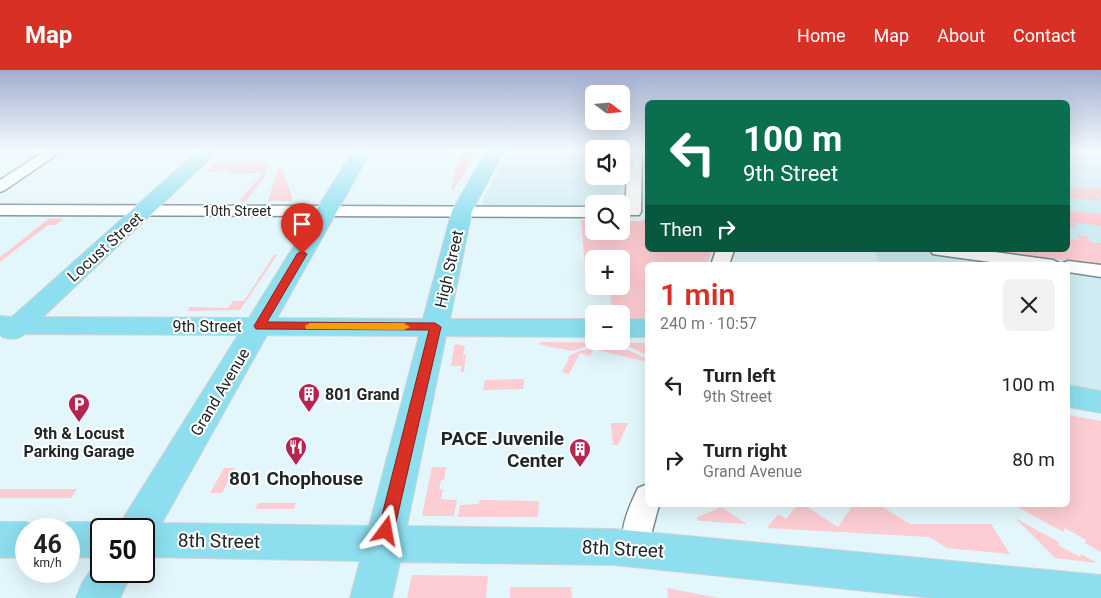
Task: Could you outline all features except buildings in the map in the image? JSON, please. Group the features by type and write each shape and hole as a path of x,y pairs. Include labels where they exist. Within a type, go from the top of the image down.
{"main road":[{"name":"Locust Street","path":"6,330 182,176"},
{"name":"Grand Avenue","path":"145,518 260,326 347,176"},
{"name":"High Street","path":"371,598 462,211 481,176"},
{"name":"9th Street","path":"6,330 260,326 585,328"},
{"path":"630,328 645,328"},
{"path":"1070,396 1101,402"},
{"path":"0,540 15,540"},
{"name":"8th Street","path":"155,540 637,548 1101,595"},
{"path":"97,598 106,583"}],"street":[{"path":"0,187 17,176"},
{"path":"634,213 635,176"},
{"name":"10th Street","path":"0,210 585,212"},
{"path":"948,252 988,261 1004,262"},
{"path":"1070,267 1101,271"},
{"path":"637,548 637,531 645,506"}],"shaded area":[{"path":"261,176 266,176 246,201 239,201"},
{"path":"276,176 285,176 293,200 268,201"},
{"path":"455,176 462,176 454,189 451,189"},
{"path":"495,176 585,176 585,185 625,185 624,195 585,195 585,207 490,207 484,205 482,201"},
{"path":"644,176 645,176 645,207"},
{"path":"1070,176 1101,176 1101,267 1006,255 999,252 1070,252"},
{"path":"1070,187 1083,189 1101,187 1101,199 1093,192 1099,201 1070,197"},
{"path":"1070,211 1101,214 1101,226 1074,222 1076,227 1071,227"},
{"path":"50,218 63,219 55,225 48,225 0,262 0,257"},
{"path":"645,219 645,252 711,252 708,262 645,262 645,318 630,317 630,305 612,305 610,295 630,295 630,250 585,250 585,265 581,220 585,220 585,240 630,240 630,221"},
{"path":"1076,235 1086,236 1092,243 1101,243 1101,264 1004,252 1070,252 1070,239 1081,241"},
{"path":"876,252 927,252 964,257 976,262 878,262"},
{"path":"274,255 277,255 240,310 188,311 189,307 228,308 233,301 244,301"},
{"path":"1070,271 1101,276 1101,390 1070,384"},
{"path":"540,342 585,342 585,347 572,351 541,345"},
{"path":"630,343 645,343 645,354 630,347"},
{"path":"457,344 465,346 463,355 466,355 464,372 461,372 461,366 451,366 454,346"},
{"path":"593,350 590,356 580,353 569,374 562,372 569,359 567,358 578,352"},
{"path":"598,350 628,350 645,358 645,362"},
{"path":"524,379 523,389 483,390 485,380"},
{"path":"1070,415 1101,421 1101,552 1085,543 1086,540 1065,528 1063,532 1018,507 1070,507"},
{"path":"611,423 628,423 618,445 613,445"},
{"path":"432,467 446,467 444,480 441,480 439,489 443,489 441,499 457,500 454,516 422,516"},
{"path":"224,468 235,468 222,493 210,493"},
{"path":"0,489 77,489 71,498 0,498"},
{"path":"480,500 539,501 538,517 458,517 460,505 479,504"},
{"path":"258,503 296,503 294,509 255,509"},
{"path":"721,507 747,524 700,521 696,518"},
{"path":"795,507 807,507 838,527 852,507 882,507 910,524 991,524 1010,554 947,548 929,537 767,528 778,514 786,519"},
{"path":"1015,518 1059,542 1058,545 1080,557 1081,554 1097,563 1055,558"},
{"path":"412,575 488,576 486,598 407,598"},
{"path":"510,587 571,587 572,598 510,598"},
{"path":"667,588 718,598 668,598"}],"slow traffic":[{"path":"310,326 404,327"}],"place":[{"name":"801 Grand","path":"309,413"},
{"name":"9th & Locust Parking Garage","path":"79,423"},
{"name":"801 Chophouse","path":"296,466"},
{"name":"PACE Juvenile Center","path":"580,468"}],"route":[{"path":"302,254 260,326 435,327 386,531"}]}
